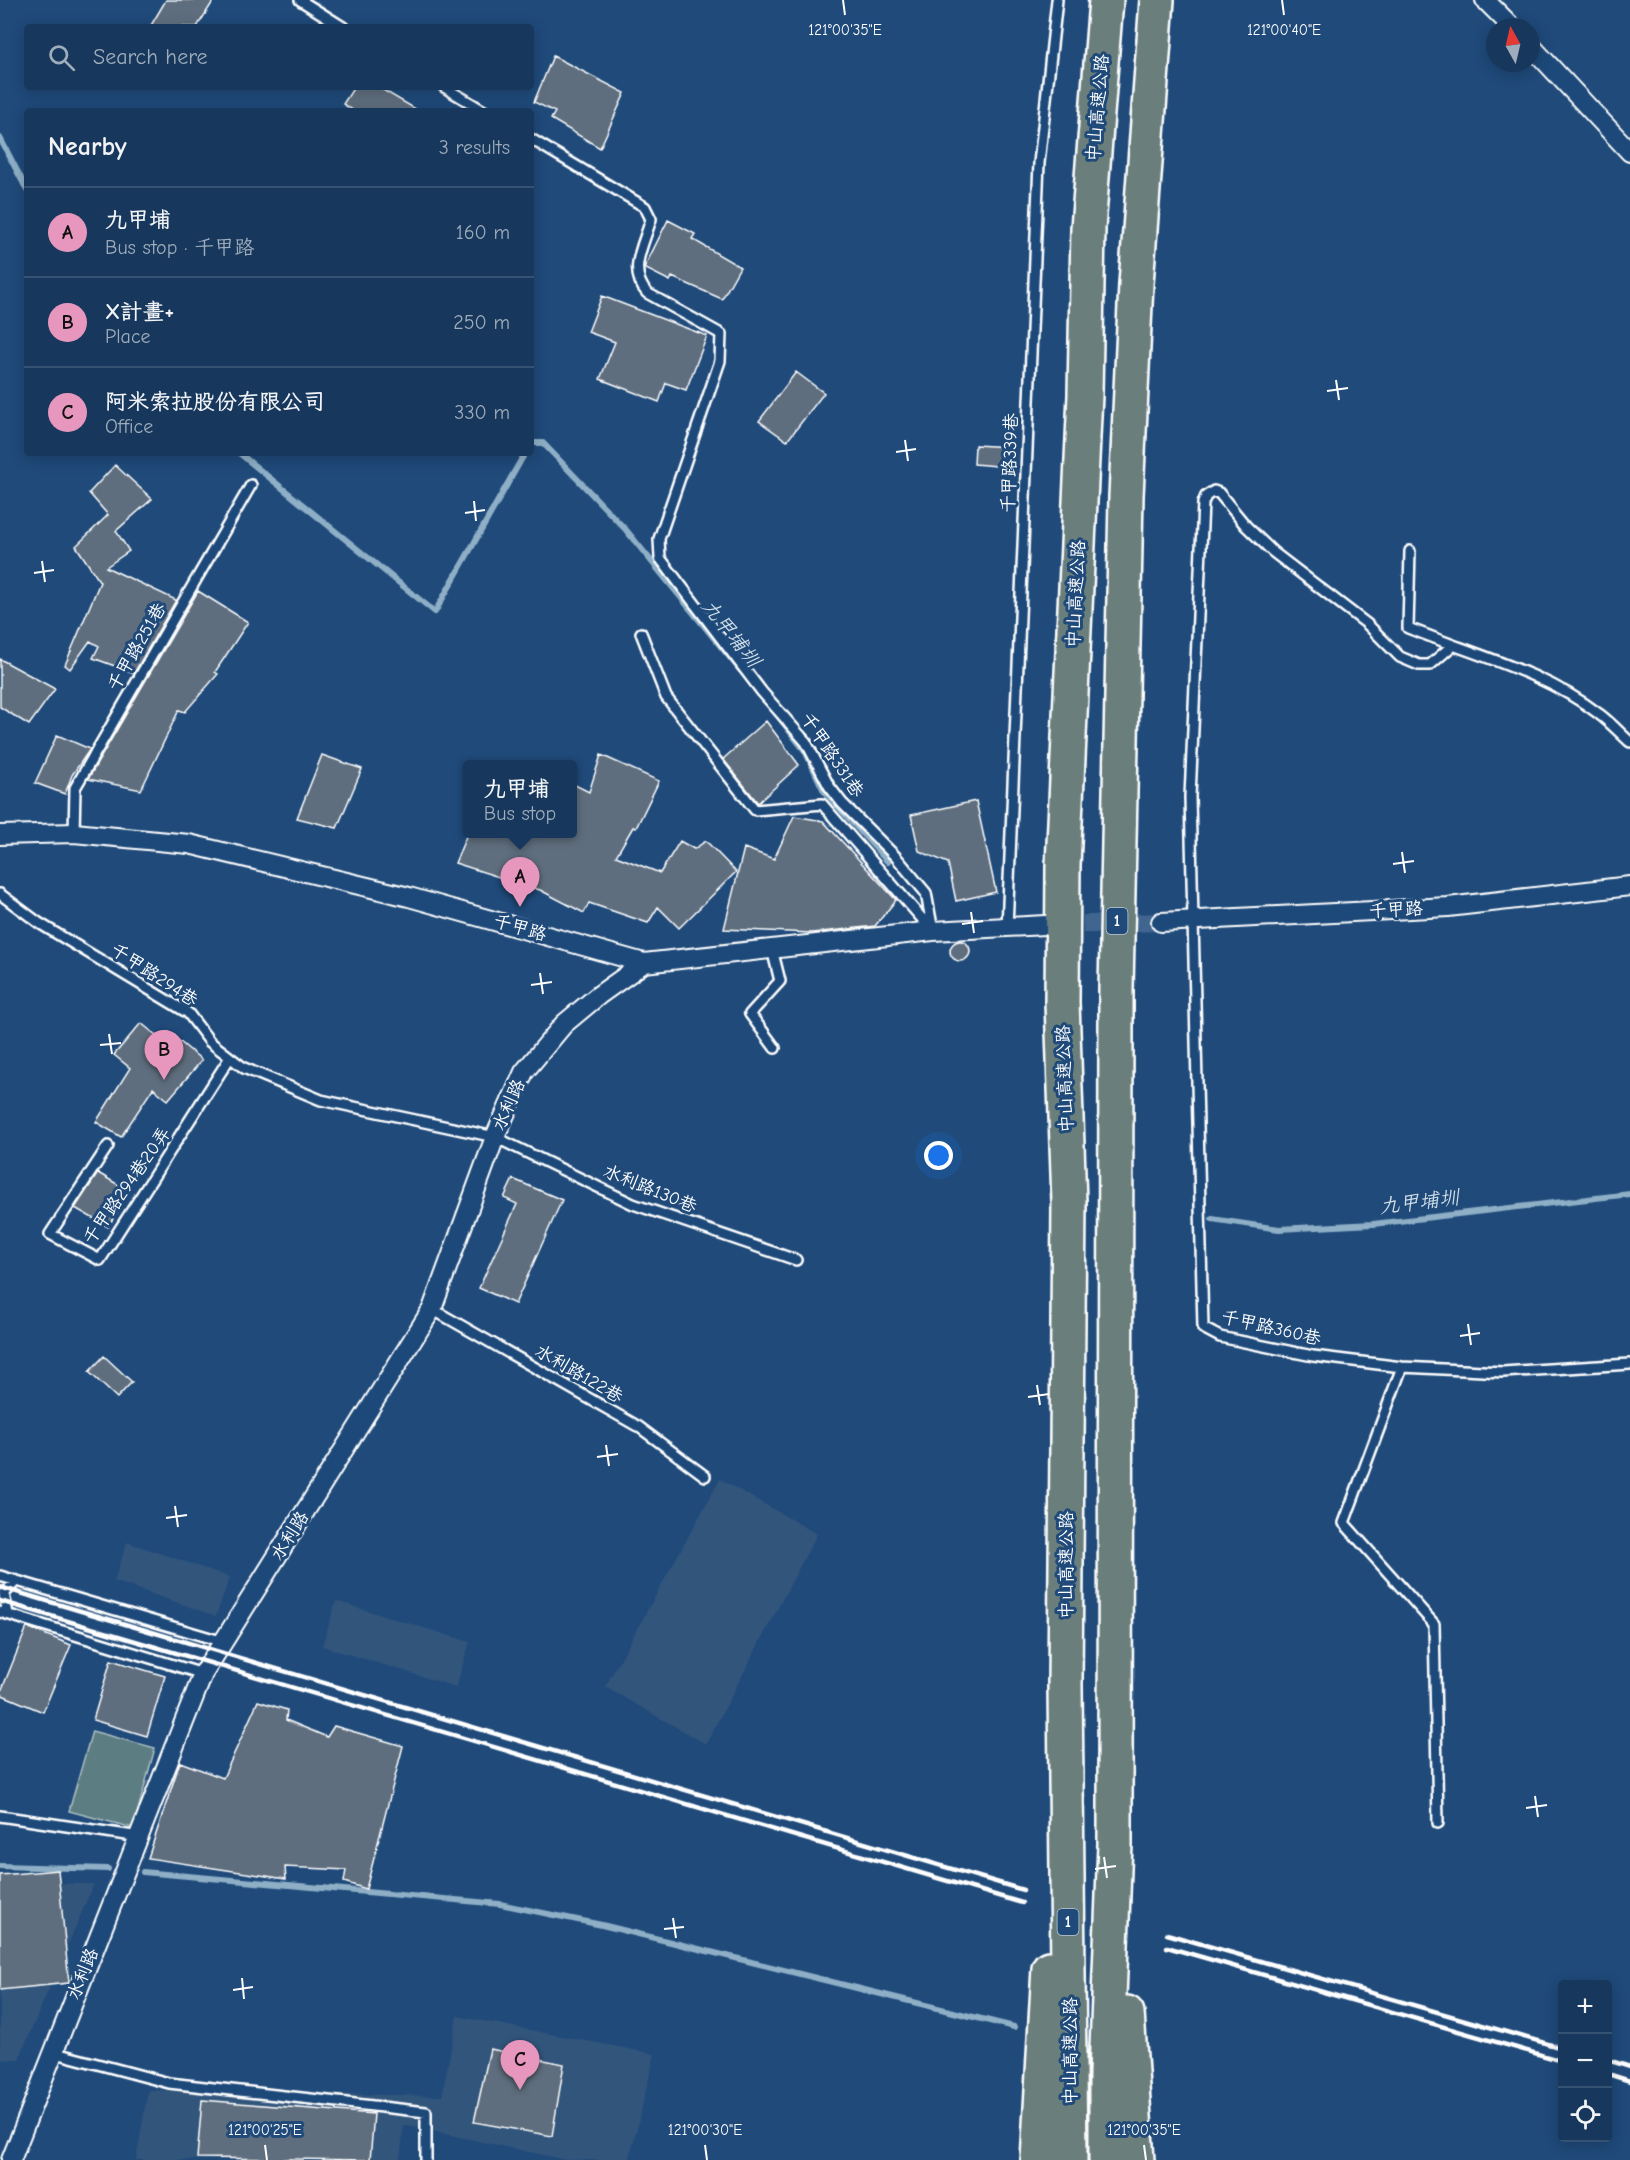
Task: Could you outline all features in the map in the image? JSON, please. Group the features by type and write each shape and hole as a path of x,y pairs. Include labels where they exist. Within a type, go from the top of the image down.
{"highway":[{"name":"中山高速公路","path":"1070,2160 1065,1685 1069,1202 1062,1002 1063,866 1085,395 1088,228 1106,0"},
{"name":"中山高速公路","path":"1106,2160 1106,2074 1115,1844 1116,990 1125,519 1136,284 1157,0"},
{"path":"1038,2160 1065,1685"},
{"path":"1115,1844 1137,2160"}],"street":[{"path":"1485,0 1503,18"},
{"path":"1540,56 1630,152"},
{"name":"千甲路","path":"0,836 74,833 189,844 409,897 644,963 933,931 1045,925"},
{"name":"千甲路","path":"1161,922 1448,908 1630,886"},
{"name":"水利路","path":"11,2160 203,1674 432,1309 495,1137 524,1072 564,1024 599,994 644,963"}],"lane":[{"path":"300,0 338,24"},
{"name":"千甲路339巷","path":"1007,928 1039,163 1057,0"},
{"path":"449,90 479,108"},
{"name":"千甲路331巷","path":"534,141 645,207 651,219 636,264 639,284 646,293 721,334 720,361 660,539 660,558 762,692 806,742 829,786 842,803 896,857 926,893 933,931"},
{"name":"千甲路251巷","path":"74,833 75,788 250,484"},
{"path":"1195,922 1190,797 1203,503 1206,496 1214,491 1219,493 1245,526 1273,552 1366,624 1400,657 1419,665 1430,664 1453,645"},
{"path":"1410,551 1408,628 1497,660 1564,692 1600,714 1630,742"},
{"path":"641,633 666,697 755,810 822,804 933,931"},
{"name":"千甲路294巷","path":"0,894 39,923 188,1013 210,1042 229,1059 244,1068 321,1100 495,1137"},
{"name":"千甲路360巷","path":"1195,922 1203,1328 1220,1337 1301,1354 1402,1367 1503,1372 1630,1364"},
{"path":"772,950 780,981 750,1014 775,1048"},
{"name":"千甲路294巷20弄","path":"108,1146 50,1234 100,1260 229,1059"},
{"name":"水利路130巷","path":"495,1137 633,1204 796,1260"},
{"name":"水利路122巷","path":"432,1309 639,1427 705,1476"},
{"path":"1402,1367 1344,1523 1434,1624 1438,1823"},
{"path":"0,1576 224,1642"},
{"path":"16,1581 4,1594 4,1613 203,1674"},
{"path":"0,1816 140,1836"},
{"path":"52,2052 169,2084 426,2112 426,2160"}],"shaded area":[{"path":"720,1479 817,1534 706,1744 605,1687"},
{"path":"127,1542 230,1577 216,1616 114,1581"},
{"path":"336,1601 470,1642 456,1687 322,1646"},
{"path":"0,1883 94,1884 19,2059 0,2060"},
{"path":"457,2016 655,2054 629,2160 566,2160 404,2125 400,2160 136,2160 148,2090 442,2096"}],"green space":[{"path":"92,1731 155,1748 133,1828 69,1811"}],"building":[{"path":"166,0 214,0 199,24 152,24"},
{"path":"553,56 625,93 600,148 551,119 555,112 534,102"},
{"path":"352,90 383,90 414,108 349,108 343,104"},
{"path":"668,220 695,234 692,239 740,267 722,299 672,277 670,281 644,268"},
{"path":"602,296 707,336 686,390 666,383 659,402 600,379 615,342 588,332"},
{"path":"796,372 824,393 787,441 759,421"},
{"path":"975,445 1010,447 1009,467 974,464"},
{"path":"115,465 152,499 116,531 129,551 106,567 176,600 134,673 93,658 99,646 90,641 70,669 65,665 100,582 76,546 108,515 89,493"},
{"path":"198,591 248,622 215,672 218,674 185,712 179,710 141,790 88,779"},
{"path":"0,659 55,689 29,725 0,707"},
{"path":"766,721 799,765 758,803 723,759"},
{"path":"57,735 90,749 72,775 65,794 35,783"},
{"path":"322,755 362,769 337,828 297,818"},
{"path":"601,755 659,781 636,828 633,827 616,856 660,873 680,841 694,849 706,841 736,872 679,928 658,907 648,923 589,903 584,913 540,890 455,863 465,838 577,838 577,786 589,792"},
{"path":"976,801 996,892 956,901 948,863 919,851 911,815"},
{"path":"794,816 823,821 896,900 875,926 812,933 724,929 744,848 774,859"},
{"path":"960,941 967,944 970,951 967,958 960,961 953,958 950,951 953,944"},
{"path":"141,1023 161,1039 168,1032 202,1060 168,1100 153,1088 121,1137 96,1122 130,1068 114,1055"},
{"path":"98,1173 129,1191 108,1227 75,1208"},
{"path":"513,1179 562,1200 515,1304 479,1288 517,1204 504,1198"},
{"path":"104,1356 132,1382 117,1398 89,1372"},
{"path":"27,1627 71,1645 43,1712 0,1694"},
{"path":"111,1660 165,1676 147,1736 93,1720"},
{"path":"258,1701 287,1710 286,1720 327,1737 334,1726 403,1746 366,1889 344,1882 346,1870 285,1867 286,1879 148,1858 180,1762 223,1778"},
{"path":"58,1870 69,1983 0,1990 0,1875"},
{"path":"490,2049 564,2064 552,2136 474,2122"},
{"path":"202,2100 374,2114 370,2160 197,2158"}],"waterway":[{"name":"九甲埔圳","path":"0,138 24,184"},
{"name":"九甲埔圳","path":"534,443 543,443 626,530 740,670"},
{"name":"九甲埔圳","path":"243,456 435,612 523,456"},
{"name":"九甲埔圳","path":"773,710 805,751 824,791 888,862"},
{"name":"九甲埔圳","path":"1212,1219 1279,1229 1373,1224 1630,1194"},
{"path":"0,1866 108,1869"},
{"path":"143,1872 500,1904 602,1925 1014,2027"}],"tunnel":[{"path":"1056,925 1161,922"}],"railway":[{"path":"0,1587 1023,1890"},
{"path":"0,1601 1022,1903"},
{"path":"1167,1934 1558,2047"},
{"path":"1167,1947 1558,2060"},
{"path":"1612,2061 1630,2067"},
{"path":"1612,2075 1630,2081"}],"place":[{"name":"九甲埔","path":"520,907"},
{"name":"X計畫+","path":"164,1080"},
{"name":"阿米索拉股份有限公司","path":"520,2090"}]}
